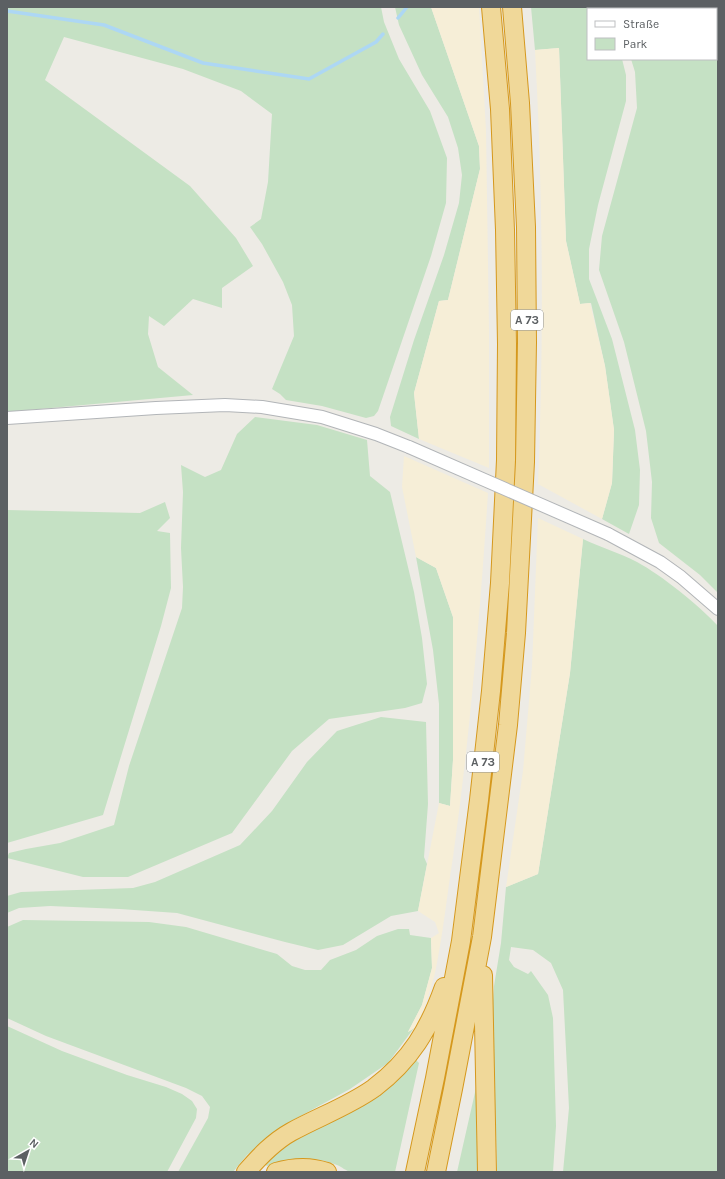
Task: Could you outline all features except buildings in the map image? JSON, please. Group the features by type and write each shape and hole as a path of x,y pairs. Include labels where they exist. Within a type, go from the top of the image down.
{"highway":[{"name":"A 73","path":"415,1172 435,1078 461,941 480,800 500,583 506,460 507,344 505,230 500,109 491,7"},
{"name":"A 73","path":"436,1172 482,937 508,725 516,633 525,462 527,342 526,227 520,103 512,7"},
{"path":"482,937 487,1172"},
{"path":"246,1172 266,1150 290,1132 358,1098 373,1088 398,1067 414,1049 426,1030 440,999 461,941"},
{"path":"276,1172 289,1168 304,1167 319,1169 327,1172"}],"street":[{"path":"7,418 156,408 225,406 262,406 322,417 376,434 409,447 608,534 660,562 681,577 718,609"}],"green space":[{"path":"7,7 381,7 384,22 399,59 430,111 447,158 446,203 431,256 378,411 374,416 366,418 322,406 286,400 272,389 294,336 292,305 283,282 262,244 250,227 261,219 268,182 272,114 241,91 183,69 64,37 45,80 190,186 236,238 253,266 222,288 222,308 193,299 164,326 149,316 148,334 158,367 193,395 7,412"},
{"path":"395,7 431,7 479,146 480,169 448,300 439,301 414,393 419,439 391,426 390,417 414,340 444,255 459,203 462,175 458,148 448,117 422,75 399,25"},
{"path":"531,7 601,7 587,8 587,60 622,60 626,75 626,101 598,205 589,249 589,279 612,339 635,430 640,470 639,505 629,534 602,519 612,483 614,430 605,366 591,303 580,304 566,241 559,48 535,50"},
{"path":"718,7 718,593 700,575 659,543 651,518 652,482 646,431 624,342 599,270 602,236 637,108 635,72 631,60 717,60 717,8 614,8"},
{"path":"255,417 317,425 367,440 370,476 390,492 414,592 422,638 427,684 422,703 405,708 329,719 292,751 232,833 128,877 83,877 7,858 9,853 60,843 114,825 129,766 182,608 183,587 181,548 183,492 181,465 205,477 221,470 237,434"},
{"path":"165,502 170,518 157,531 170,533 171,588 161,626 103,815 7,843 7,510 140,513"},
{"path":"583,539 647,568 668,582 718,626 718,1172 563,1172 569,1108 563,990 551,963 533,950 511,947 509,960 514,967 528,974 531,971 548,995 553,1018 556,1126 553,1172 497,1172 491,1030 494,986 501,943 506,887 538,874 570,673"},
{"path":"416,557 436,568 453,617 453,760 450,806 439,803 439,704 433,650"},
{"path":"381,717 426,722 428,804 424,857 427,864 418,911 391,916 343,945 318,950 177,913 50,906 19,908 7,913 7,896 21,892 133,888 155,882 240,845 272,811 307,762 337,731"},
{"path":"23,920 149,922 186,927 277,954 292,966 305,970 321,970 330,960 356,950 377,936 398,929 409,929 410,935 431,938 432,968 422,1005 408,1032 414,1028 388,1063 350,1089 295,1119 247,1155 233,1172 178,1172 208,1118 210,1107 202,1096 186,1088 46,1036 7,1018 7,927"},
{"path":"7,1026 62,1051 127,1075 166,1087 182,1094 192,1101 197,1109 196,1118 167,1172 7,1172"},
{"path":"416,1060 419,1063 395,1172 351,1172 328,1162 310,1159 285,1161 267,1166 264,1164 290,1143 347,1113 403,1072"},
{"path":"476,1088 479,1172 457,1172"}],"sand":[{"path":"431,7 479,7 486,130 489,331 489,468 419,439 414,393 439,301 448,300 480,169 479,146"},
{"path":"559,48 566,241 580,304 590,303 605,366 614,430 612,483 602,519 538,484 542,267 540,158 535,50"},
{"path":"404,456 488,493 478,630 469,721 459,812 443,930 435,973 421,1016 415,1027 408,1032 422,1005 432,968 431,938 439,933 435,922 418,911 439,803 450,806 453,760 453,617 436,568 416,557 402,487"},
{"path":"538,518 583,539 570,673 538,874 506,887 523,771 532,666"}],"waterway":[{"path":"398,18 407,7"},
{"path":"7,11 104,25 203,63 309,79 376,42 383,34"}]}
